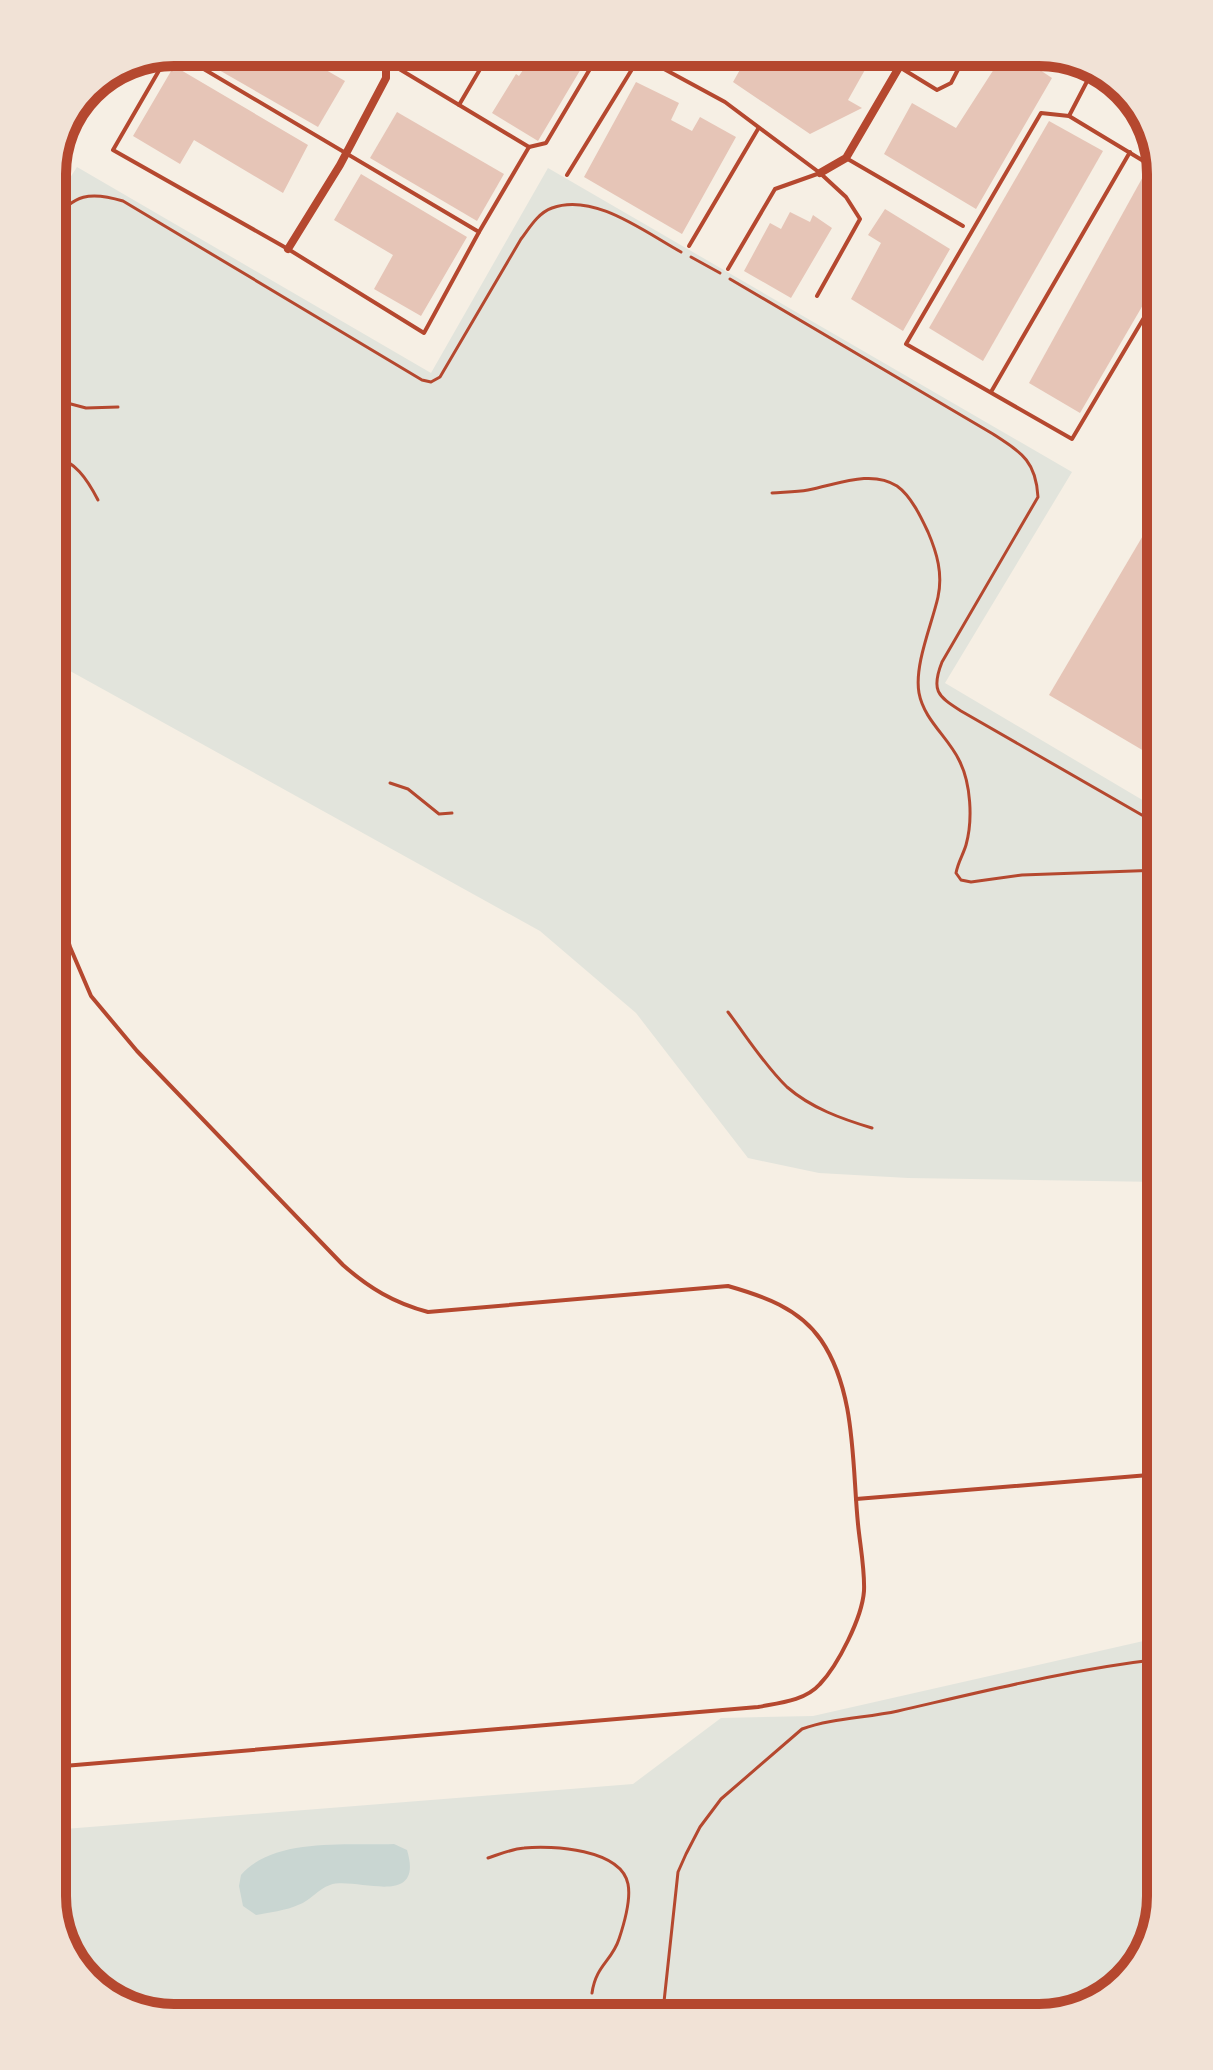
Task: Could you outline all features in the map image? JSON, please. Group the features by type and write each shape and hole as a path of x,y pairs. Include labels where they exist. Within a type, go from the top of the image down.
{"street":[{"path":"288,249 347,152 386,78 386,66"},
{"path":"820,173 846,158 899,67"}],"lane":[{"path":"199,66 479,232"},
{"path":"400,66 529,147 546,143 592,66"},
{"path":"459,105 482,66"},
{"path":"567,175 634,66"},
{"path":"659,66 725,102 820,173 846,197 860,219 817,296"},
{"path":"899,67 937,90 951,83 960,66"},
{"path":"161,67 113,150 288,249 424,333 529,147"},
{"path":"1069,116 1089,78"},
{"path":"1146,162 1069,116 1041,113 906,344 1072,439 1147,313"},
{"path":"689,246 758,129"},
{"path":"991,392 1130,152"},
{"path":"846,158 963,226"},
{"path":"728,269 775,189 820,173"},
{"path":"66,933 91,996 158,1073 343,1265 368,1286 401,1305 428,1312 728,1286 766,1297 798,1315 820,1339 838,1374 849,1421 864,1592 849,1639 820,1685 799,1699 758,1707 66,1766"},
{"path":"856,1499 1147,1475"},
{"path":"569,2004 592,2001 612,2004"}],"path":[{"path":"66,206 81,196 101,194 123,201 422,380 431,382 440,377 521,239 536,219 552,208 577,204 597,207 712,268 993,434 1030,462 1037,479 1038,497 942,662 936,680 937,691 945,701 961,711 1147,818"},
{"path":"66,403 86,408 118,407"},
{"path":"66,462 87,478 98,500"},
{"path":"772,493 807,490 852,479 881,480 897,486 907,496 925,526 937,554 940,588 919,674 919,692 933,724 959,760 966,781 969,826 966,847 956,873 961,880 971,882 1022,875 1147,871"},
{"path":"390,783 408,789 439,814 452,813"},
{"path":"728,1012 787,1086 811,1104 872,1128"},
{"path":"664,2004 678,1872 700,1827 721,1799 802,1729 1022,1682 1147,1661"},
{"path":"488,1858 521,1848 562,1848 600,1857 622,1870 629,1885 621,1933 613,1952 596,1975 592,2001"}],"shaded area":[{"path":"77,167 431,373 548,168 1072,472 945,683 1147,803 1147,1182 908,1178 819,1173 748,1158 636,1013 540,931 66,669 66,184"},
{"path":"1147,1640 1147,1896 1141,1931 1129,1956 1110,1977 1087,1993 1060,2002 1039,2004 167,2004 126,1993 103,1977 77,1944 68,1917 66,1829 633,1784 721,1718 813,1716"},
{"path":"394,1844 407,1850 410,1868 406,1880 397,1885 330,1885 294,1907 256,1915 243,1906 239,1886 241,1875 272,1854 312,1846"}],"building":[{"path":"174,66 308,145 283,193 194,140 180,164 133,136"},
{"path":"212,66 319,66 345,81 318,127"},
{"path":"526,66 583,66 538,141 492,113 516,74 519,76"},
{"path":"742,66 866,68 848,100 862,108 810,134 733,82"},
{"path":"996,66 1034,66 1052,78 976,209 884,154 912,103 956,128"},
{"path":"636,82 679,103 671,120 692,131 700,117 736,137 682,234 584,177"},
{"path":"397,112 504,174 477,221 370,158"},
{"path":"1049,121 1103,151 983,361 929,328"},
{"path":"1145,173 1147,298 1080,413 1029,383"},
{"path":"361,174 467,237 421,316 374,289 393,255 334,220"},
{"path":"885,209 950,249 903,331 851,299 881,243 868,235"},
{"path":"790,212 810,222 813,215 832,228 791,298 744,271 770,223 781,229"},
{"path":"1147,529 1147,753 1049,695"}]}
